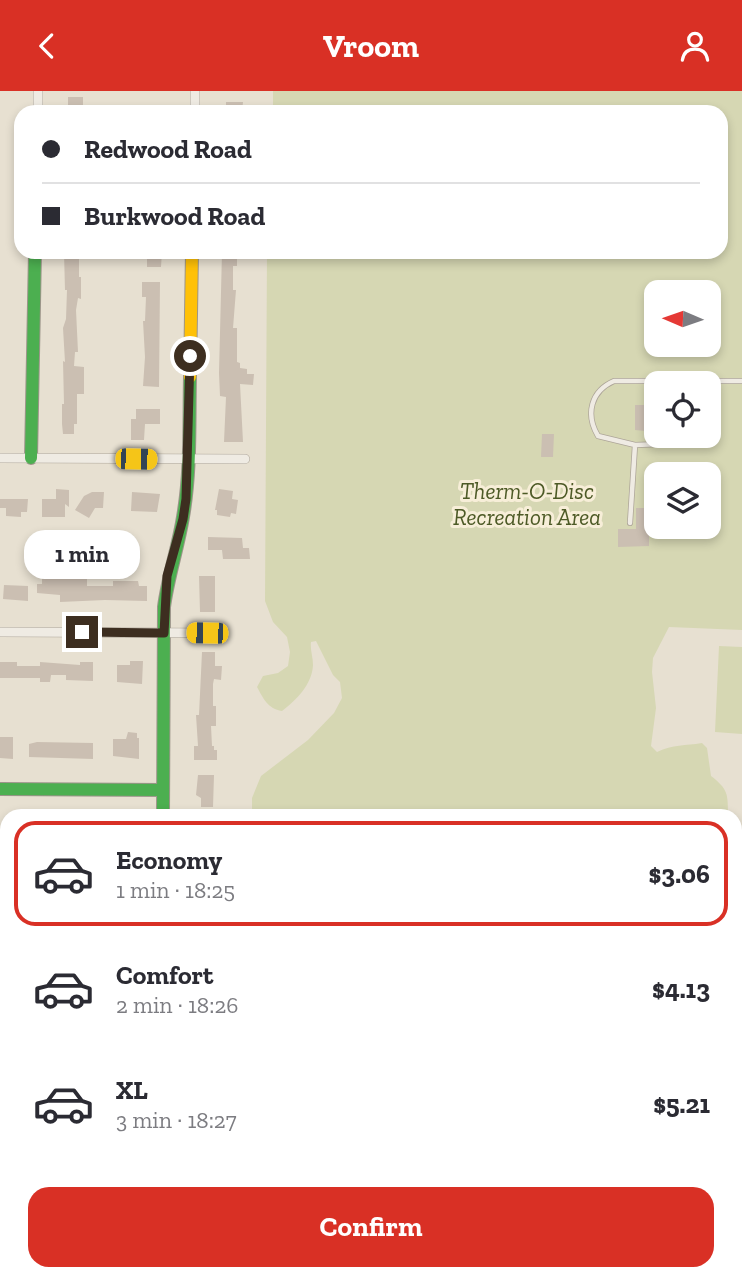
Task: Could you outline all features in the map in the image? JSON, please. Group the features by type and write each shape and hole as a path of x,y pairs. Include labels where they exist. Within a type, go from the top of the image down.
{"street":[{"path":"31,458 35,259"},
{"path":"163,809 164,633 167,576 183,519 189,460 192,259"},
{"path":"0,458 245,459"},
{"path":"0,632 221,633"},
{"path":"0,789 163,790"}],"lane":[{"path":"721,381 742,380"},
{"path":"644,381 614,381 603,386 595,395 592,406 593,427 598,436 644,445"},
{"path":"630,523 635,445"}],"green space":[{"name":"Therm-O-Disc Recreation Area","path":"273,91 742,91 742,630 669,627 653,658 652,672 656,708 651,746 657,752 674,746 702,743 707,748 711,776 726,793 728,809 252,809 252,798 261,776 308,740 334,713 342,698 340,682 333,675 316,641 311,642 313,665 310,679 298,697 282,711 264,699 257,687 263,676 278,673 288,666 290,652 287,637 273,622 265,601 267,259 728,259 728,105 273,105"},
{"path":"719,646 742,647 742,734 715,732"}],"building":[{"path":"68,97 83,97 83,105 68,105"},
{"path":"226,102 243,102 243,105 226,105"},
{"path":"64,259 79,259 81,299 78,298 76,310 78,352 75,352 74,366 84,367 84,394 77,394 77,424 74,424 74,434 63,434 62,424"},
{"path":"147,259 162,259 161,267 147,267"},
{"path":"222,259 237,259 237,266 233,266 233,290 236,290 233,328 237,328 237,362 240,363 240,368 247,369 247,374 254,374 253,385 240,384 243,442 224,442 226,397 220,396"},
{"path":"142,282 160,282 159,387 143,386 143,321 146,297 142,297"},
{"path":"635,405 644,405 644,431 635,430"},
{"path":"136,409 160,409 160,424 145,424 144,440 131,440 131,419 136,419"},
{"path":"542,434 554,434 553,457 541,457"},
{"path":"56,489 69,490 69,507 65,504 65,517 42,517 42,499 56,499"},
{"path":"219,489 233,491 232,499 238,500 236,514 231,513 230,517 217,515 215,510"},
{"path":"92,492 104,492 103,508 95,508 89,518 75,510 84,496"},
{"path":"132,492 160,494 157,512 131,511"},
{"path":"0,499 28,499 27,512 21,512 21,517 6,516 6,508 0,508"},
{"path":"636,508 644,508 644,539 649,539 649,546 618,547 618,529 636,529"},
{"path":"208,537 242,538 243,548 249,548 250,559 223,559 222,550 208,550"},
{"path":"199,576 215,576 215,612 200,612"},
{"path":"42,579 87,579 87,586 113,586 113,581 138,581 139,586 147,586 147,601 60,602 60,595 37,593 37,584 42,584"},
{"path":"4,585 28,586 28,601 3,599"},
{"path":"202,652 215,652 215,666 222,666 221,680 214,679 213,684 216,726 211,726 212,746 217,750 217,760 194,760 194,746 198,746 196,715 199,715"},
{"path":"130,661 143,661 142,684 117,682 117,665 130,665"},
{"path":"0,662 17,662 17,666 40,666 40,662 80,665 80,662 93,662 93,681 66,680 66,675 51,675 50,682 40,682 40,678 0,678"},
{"path":"128,732 137,733 139,759 113,756 113,739 126,739"},
{"path":"0,737 13,737 13,759 0,758"},
{"path":"93,743 93,759 29,757 29,744"},
{"path":"198,775 214,775 213,807 201,807 201,798 196,795"}],"traffic: fast":[{"path":"31,458 35,259"},
{"path":"163,809 164,607 186,500 190,377"},
{"path":"0,789 163,790"}],"traffic: slow":[{"path":"190,377 192,259"}],"route":[{"path":"82,632 164,633 167,576 186,499 190,356"}]}
